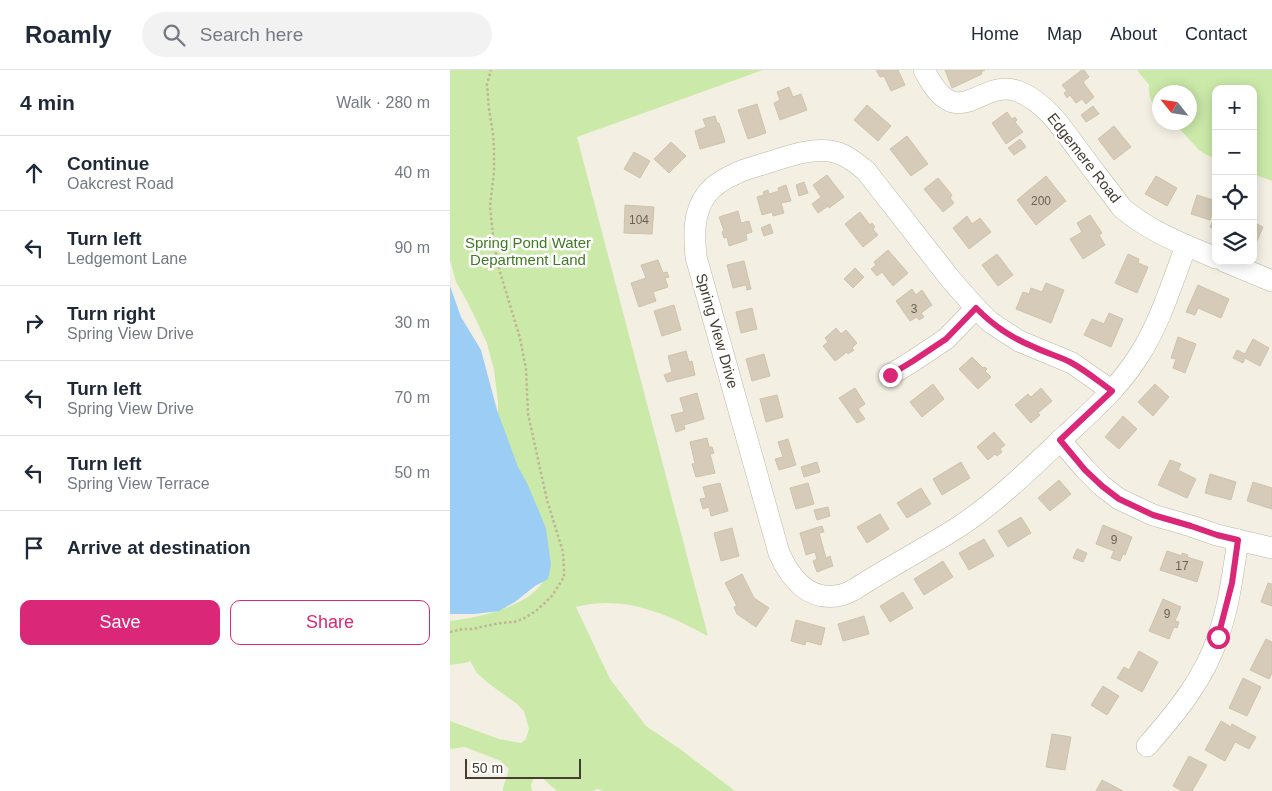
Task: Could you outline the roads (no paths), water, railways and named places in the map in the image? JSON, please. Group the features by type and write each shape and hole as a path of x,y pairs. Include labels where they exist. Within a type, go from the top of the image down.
{"street":[{"name":"Edgemere Road","path":"926,73 939,94 948,101 972,101 996,90 1007,89 1019,91 1042,105 1122,208 1136,220 1161,235 1212,256"},
{"name":"Spring View Drive","path":"1112,391 1072,363 1006,333 990,322 952,281 866,171 846,156 820,150 795,155 740,172 718,183 707,193 699,206 695,219 694,236 696,257 774,536 784,565 793,579 814,593 826,596 841,595 855,589 960,526 1002,494 1112,391 1148,340 1186,246"},
{"path":"1234,265 1272,281"},
{"path":"890,375 946,339 976,308"},
{"path":"1060,440 1091,475 1119,499 1153,515 1217,535 1272,548"},
{"path":"1147,746 1187,698 1207,664 1218,637 1232,583 1238,540"}],"water":[{"path":"450,286 461,317 481,350 497,410 518,467 527,483 546,528 551,565 548,579 535,586 515,602 499,611 474,614 450,614"}],"park label":[{"name":"Spring Pond Water Department Land","path":"528,252"}]}
